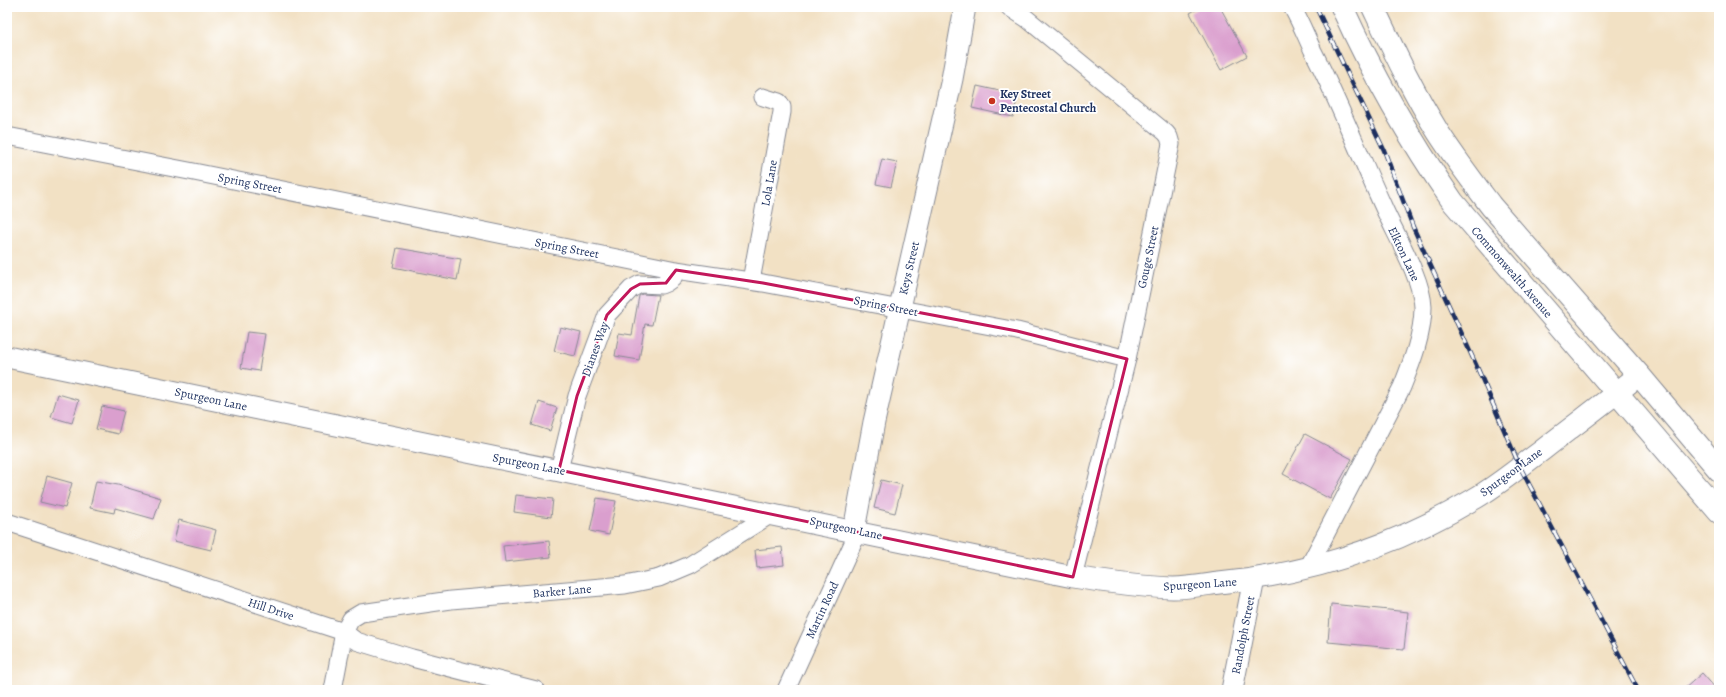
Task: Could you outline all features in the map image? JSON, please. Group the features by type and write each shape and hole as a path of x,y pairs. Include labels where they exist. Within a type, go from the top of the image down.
{"highway":[{"name":"Commonwealth Avenue","path":"1342,7 1398,117 1423,158 1453,202 1719,512"},
{"path":"1373,7 1413,88 1438,132 1476,186 1491,206 1639,375 1719,470"},
{"path":"1453,202 1476,186"}],"street":[{"name":"Keys Street","path":"854,530 874,422 952,78 965,7"},
{"name":"Gouge Street","path":"1009,7 1026,18 1169,137 1171,144 1127,359 1108,430 1073,577"},
{"name":"Elkton Lane","path":"1292,7 1329,83 1382,205 1414,271 1420,289 1423,308 1419,337 1413,359 1402,387 1308,568"},
{"name":"Lola Lane","path":"751,281 782,112 782,107 779,102 763,97"},
{"name":"Spring Street","path":"7,136 189,171 676,270 751,281 1017,331 1127,359"},
{"name":"Dianes Way","path":"559,470 577,396 607,315 631,289 640,284 661,285 666,283 673,278 676,270"},
{"name":"Spurgeon Lane","path":"7,357 772,513 1073,577 1116,584 1174,588 1254,579 1308,568 1358,554 1388,543 1437,520 1468,503 1520,467 1639,375"},
{"name":"Barker Lane","path":"344,632 351,619 361,613 374,610 451,600 625,585 659,578 690,565 772,513"},
{"name":"Hill Drive","path":"7,522 344,632 356,641 412,658 536,690"},
{"name":"Martin Road","path":"786,690 854,541 854,530"},
{"name":"Randolph Street","path":"1232,690 1254,579"},
{"path":"332,690 344,632"}],"highlighted area":[{"path":"676,270 763,283 1017,331 1127,359 1073,577 559,470 577,396 607,315 631,289 640,284 666,283"}],"building":[{"path":"1201,7 1220,7 1247,56 1221,70 1190,13"},
{"path":"977,86 1018,95 1013,117 972,108"},
{"path":"882,159 897,162 891,187 876,184"},
{"path":"397,248 461,259 457,280 393,267"},
{"path":"642,294 658,295 652,325 645,324 639,360 615,356 619,333 632,335 639,296"},
{"path":"560,327 581,332 575,356 554,351"},
{"path":"247,332 265,334 259,371 241,368"},
{"path":"58,394 79,400 72,423 51,417"},
{"path":"539,402 557,408 550,431 532,425"},
{"path":"102,406 124,411 118,434 96,429"},
{"path":"1305,434 1352,459 1330,499 1283,474"},
{"path":"47,476 72,483 65,508 40,502"},
{"path":"881,480 902,485 895,513 874,508"},
{"path":"96,481 118,485 161,498 154,519 115,508 114,513 90,508"},
{"path":"516,495 553,499 551,517 514,512"},
{"path":"597,498 616,501 609,535 590,531"},
{"path":"179,520 216,530 211,550 174,541"},
{"path":"549,541 551,557 505,562 503,546"},
{"path":"782,547 784,565 757,568 755,550"},
{"path":"1331,604 1408,612 1404,649 1328,642"},
{"path":"1702,673 1717,690 1683,690"}],"railway":[{"path":"1316,7 1384,150 1413,227 1477,367 1520,467 1638,690"}],"place":[{"name":"Key Street Pentecostal Church","path":"992,101"}]}
